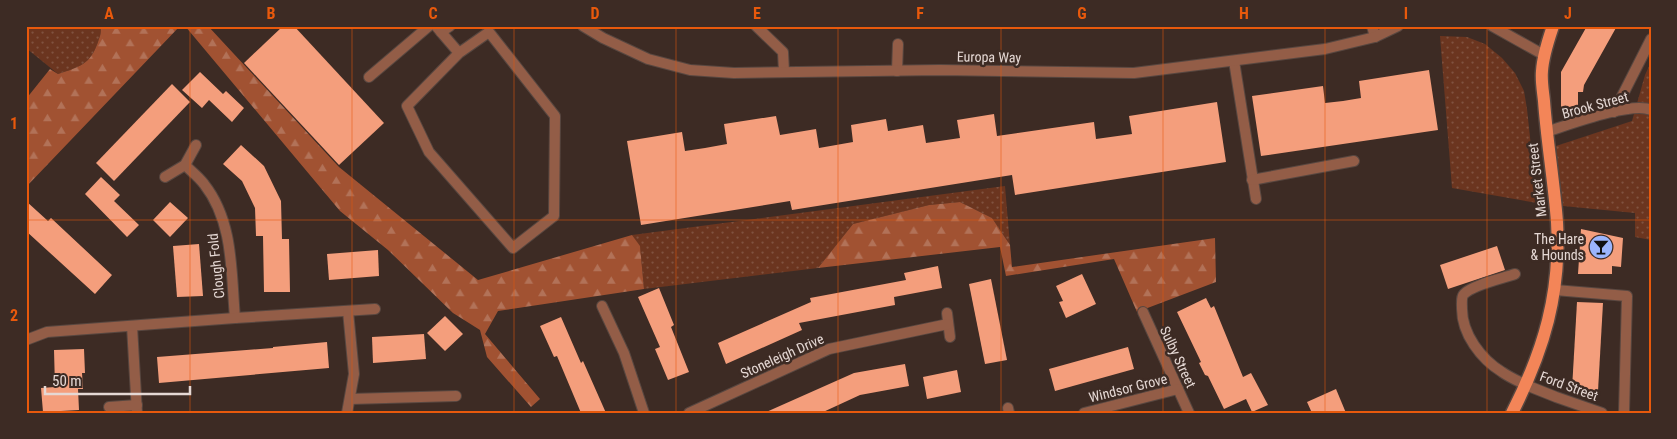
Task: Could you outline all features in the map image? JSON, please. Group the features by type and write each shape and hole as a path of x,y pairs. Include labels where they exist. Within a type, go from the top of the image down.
{"main road":[{"name":"Market Street","path":"1512,413 1526,385 1547,327 1558,268 1557,223 1546,132 1542,71 1544,55 1552,26"}],"street":[{"path":"369,77 429,26"},
{"name":"Europa Way","path":"583,26 603,38 648,59 690,70 734,73 897,71 1134,74 1325,49 1375,37 1398,26"},
{"path":"756,26 783,52 784,72"},
{"path":"1372,26 1375,37"},
{"path":"1492,26 1544,55"},
{"path":"442,28 459,53"},
{"path":"489,32 555,116 554,216 513,248 428,152 407,106 459,53 489,32"},
{"path":"1614,112 1651,39"},
{"path":"897,71 898,44"},
{"path":"1234,61 1256,199"},
{"name":"Brook Street","path":"1546,132 1614,112 1634,108 1651,110"},
{"path":"165,177 185,165 196,144"},
{"path":"1252,180 1354,161"},
{"name":"Clough Fold","path":"185,165 204,183 223,220 228,238 235,318"},
{"name":"Ford Street","path":"1515,274 1472,289 1464,294 1462,316 1468,336 1483,356 1501,372 1526,385 1602,413"},
{"path":"1554,290 1627,296 1624,413"},
{"path":"602,306 624,353 644,413"},
{"name":"Clough Fold","path":"26,340 47,332 375,310"},
{"path":"347,413 354,374 348,311"},
{"name":"Sulby Street","path":"1143,312 1189,413"},
{"path":"946,313 950,337"},
{"name":"Stoneleigh Drive","path":"689,413 829,350 948,324"},
{"path":"109,407 137,409 132,326"},
{"name":"Windsor Grove","path":"1084,413 1178,389"},
{"path":"350,399 456,396"}],"shaded area":[{"path":"26,26 100,26 101,32 95,50 83,64 58,74 26,48"},
{"path":"1440,36 1467,37 1485,44 1502,58 1515,73 1524,91 1537,203 1452,188"},
{"path":"1651,62 1651,240 1635,237 1635,213 1563,206 1556,146 1632,121 1645,75"},
{"path":"1005,186 1010,245 992,218 960,202 929,205 853,224 818,268 644,289 640,247 632,235"}],"green space":[{"path":"100,26 180,26 26,187 26,99 50,69 58,74 83,64 95,50 101,32"},
{"path":"185,26 208,26 339,167 478,280 632,235 640,246 644,289 498,311 485,334 540,399 531,407 487,357 480,330 453,313 388,250 340,211"},
{"path":"960,202 992,218 1010,245 1012,267 1215,238 1216,282 1137,312 1114,259 1006,276 1000,247 818,268 853,224 929,205"}],"building":[{"path":"283,26 294,26 384,123 339,165 244,63"},
{"path":"1587,26 1617,26 1584,85 1583,92 1578,92 1578,109 1561,110 1561,72"},
{"path":"1429,70 1438,130 1261,156 1252,96 1323,86 1325,103 1343,101 1361,98 1359,81"},
{"path":"200,72 223,94 226,91 244,108 232,122 209,100 202,108 182,90"},
{"path":"172,84 190,102 114,181 96,163"},
{"path":"1217,102 1226,162 1015,195 1012,175 792,210 790,201 641,225 627,141 682,132 685,151 705,148 727,144 724,124 776,116 780,135 816,129 819,148 853,142 851,125 886,119 888,131 923,125 926,143 960,138 957,120 994,114 997,136 1094,122 1096,139 1132,134 1129,116"},
{"path":"241,145 264,166 281,201 282,239 289,239 290,292 264,292 263,236 256,236 255,208 242,181 223,164"},
{"path":"101,177 120,195 114,201 139,225 127,237 85,194"},
{"path":"26,201 48,221 51,218 112,275 95,294 26,231"},
{"path":"170,202 188,218 170,237 153,220"},
{"name":"The Hare & Hounds","path":"1581,229 1623,238 1621,267 1612,266 1612,274 1578,274"},
{"path":"199,244 203,296 177,297 173,246"},
{"path":"1497,246 1505,270 1448,289 1440,265"},
{"path":"378,250 379,276 329,280 327,254"},
{"path":"938,266 942,288 894,297 895,305 799,323 802,330 726,364 718,343 811,302 810,298 906,280 904,273"},
{"path":"1082,274 1096,304 1066,318 1059,302 1063,301 1056,286"},
{"path":"991,279 1007,360 985,364 969,284"},
{"path":"659,288 674,325 671,327 689,372 668,380 655,349 660,347 638,297"},
{"path":"1206,298 1211,308 1214,306 1243,377 1251,373 1268,405 1252,412 1246,399 1224,409 1208,376 1205,375 1199,363 1201,362 1177,312"},
{"path":"1577,302 1603,303 1598,391 1572,389"},
{"path":"445,316 463,334 445,351 427,333"},
{"path":"561,317 606,413 581,413 557,356 554,357 540,326"},
{"path":"424,334 426,359 373,363 372,337"},
{"path":"327,342 329,368 159,383 157,357"},
{"path":"1128,347 1134,369 1055,391 1049,369"},
{"path":"84,349 85,373 82,373 83,389 78,389 79,410 43,412 41,388 55,387 54,350"},
{"path":"905,364 909,386 860,395 821,413 764,413 854,373"},
{"path":"957,370 961,392 927,399 923,377"},
{"path":"1336,389 1346,413 1312,413 1307,402"}],"place":[{"name":"The Hare & Hounds","path":"1601,247"}]}
